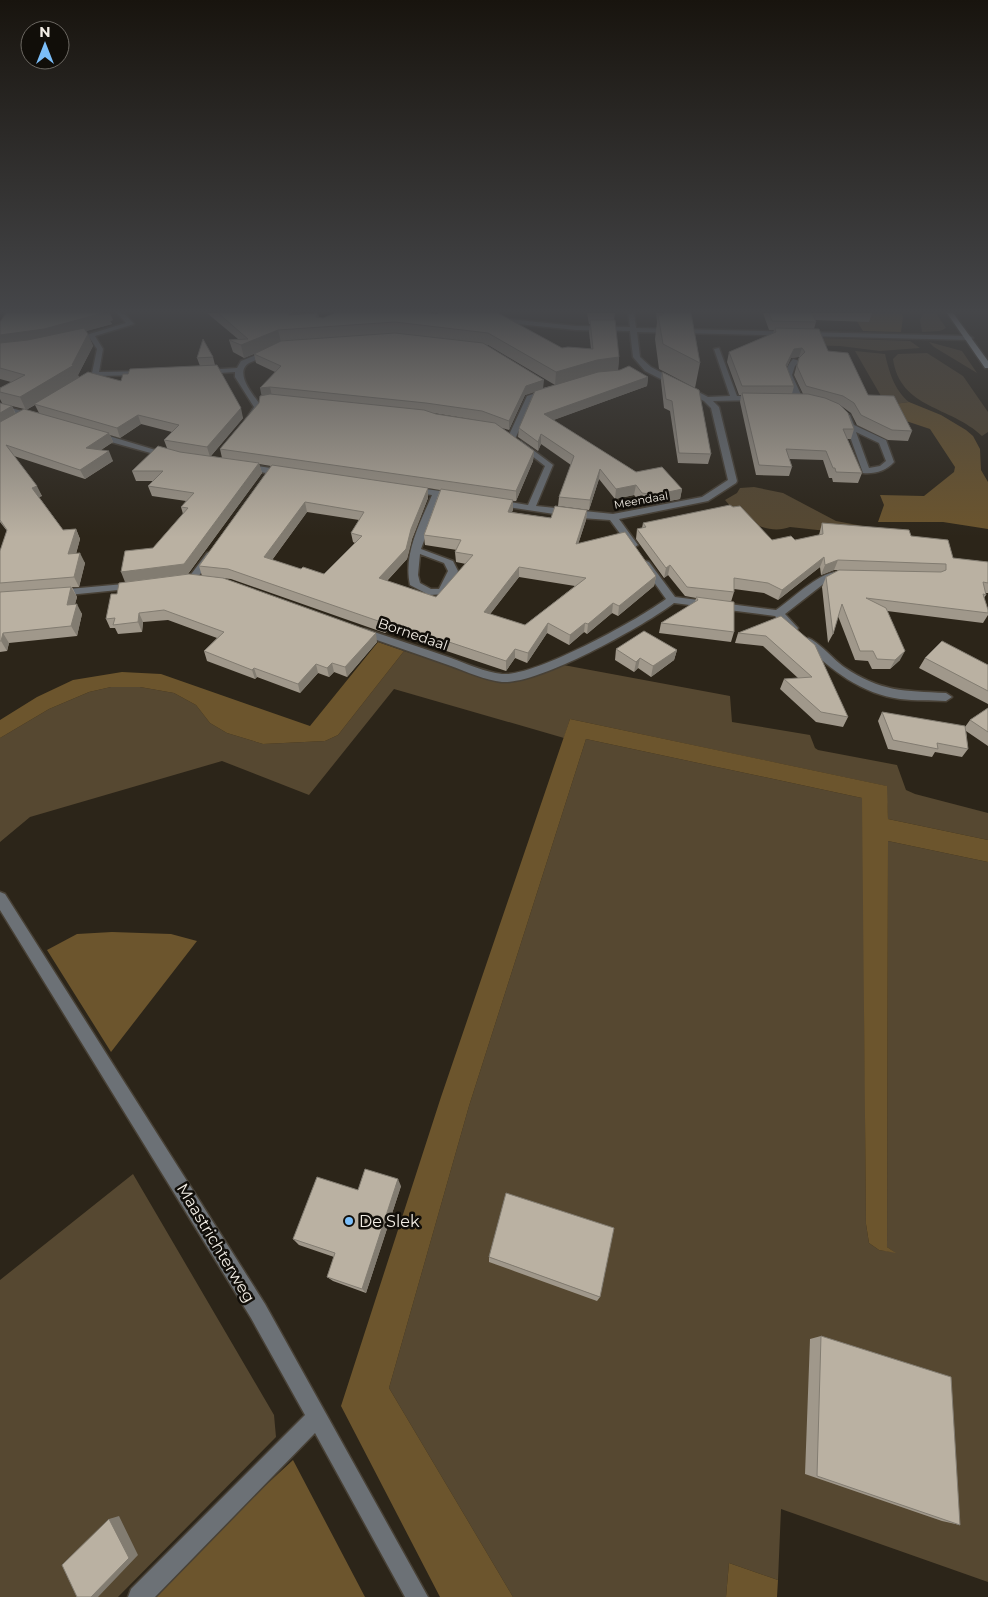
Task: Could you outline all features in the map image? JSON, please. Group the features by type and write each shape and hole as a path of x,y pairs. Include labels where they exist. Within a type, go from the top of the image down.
{"street":[{"path":"244,426 256,412 260,402 248,388"},
{"path":"531,508 550,466 508,435 530,398 554,390 550,388"},
{"path":"684,388 707,399 734,397 771,398"},
{"path":"731,388 734,397"},
{"path":"790,399 802,400 795,388"},
{"name":"Meendaal","path":"486,501 581,515 612,517 705,499 733,481 715,407 707,399"},
{"path":"0,407 45,420"},
{"path":"13,423 35,410"},
{"path":"839,411 847,416 852,427 866,471 883,468 890,462 883,442 852,427"},
{"path":"92,433 177,456"},
{"path":"232,465 267,475 290,474"},
{"path":"397,488 468,498"},
{"path":"416,550 448,561 453,571 442,592 429,592 414,585 411,577 416,550 437,493"},
{"path":"612,517 672,600 778,613 820,653 856,681 899,695 946,696"},
{"path":"192,580 214,548"},
{"path":"778,613 797,602 818,581 834,575 853,576"},
{"path":"46,594 148,584"},
{"name":"Bornedaal","path":"350,627 476,671 503,678 533,672 564,660 650,616 672,600"},
{"name":"Maastrichterweg","path":"0,898 248,1295 417,1597"},
{"path":"139,1597 316,1418"}],"shaded area":[{"path":"876,388 897,388 909,402 894,404 885,403"},
{"path":"906,388 971,388 988,412 988,432 982,436 970,426 928,405"},
{"path":"909,402 941,415 973,436 980,449 981,470 988,482 988,529 943,522 878,522 884,505 880,495 924,496 954,472 955,467 930,429 906,421 894,404"},
{"path":"754,487 783,493 836,521 868,527 873,536 790,527 772,529 754,524 745,519 725,500 737,493 740,488"},
{"path":"378,642 404,651 338,735 325,741 263,744 227,733 210,723 196,705 174,693 140,687 111,687 89,692 49,709 0,738 0,720 37,697 73,680 122,672 161,674 310,726"},
{"path":"404,651 493,679 558,664 730,696 732,722 810,735 815,748 818,750 897,765 906,790 988,813 988,840 888,819 886,786 570,719 564,738 394,689 309,795 222,761 30,817 0,842 0,738 49,709 89,692 111,687 140,687 174,693 196,705 210,723 227,733 263,744 325,741 338,735"},
{"path":"570,719 887,786 888,819 988,840 988,862 888,841 887,1247 896,1253 879,1250 869,1243 866,1224 862,798 586,739 469,1106 389,1388 513,1597 440,1597 341,1406 441,1097"},
{"path":"586,739 865,800 866,1224 869,1243 879,1250 894,1252 887,1247 888,841 988,862 988,1582 781,1509 778,1580 729,1563 726,1597 513,1597 389,1388 469,1106"},
{"path":"112,932 171,934 197,941 111,1052 47,950 77,934"},
{"path":"133,1174 274,1415 276,1437 118,1597 0,1597 0,1280"},
{"path":"293,1460 365,1597 152,1597 243,1506"},
{"path":"729,1563 778,1580 777,1597 726,1597"}],"building":[{"path":"0,388 36,388 20,397 0,392"},
{"path":"62,388 230,388 241,408 207,447 164,440 179,425 138,415 117,428 34,404"},
{"path":"275,388 525,388 509,421 482,411 426,403"},
{"path":"547,388 618,388 544,414 636,472 662,467 682,489 655,495 642,493 636,485 616,489 600,469 590,500 559,497 574,456 541,434 538,442 519,428 535,391"},
{"path":"664,388 694,388 699,390 711,454 679,453 672,401 666,399"},
{"path":"812,388 864,388 868,395 894,396 912,431 892,430 861,415 854,403 843,396"},
{"path":"742,393 808,394 839,404 848,413 854,429 843,429 862,473 836,472 826,451 786,449 792,467 759,465"},
{"path":"270,394 424,410 436,414 495,423 534,451 516,491 220,449 259,403 260,396"},
{"path":"0,403 12,406 0,413"},
{"path":"24,409 109,433 86,448 109,451 80,470 6,445 37,486 32,488 63,530 76,529 68,554 80,553 74,577 0,583 0,551 7,530 0,520 0,422"},
{"path":"158,446 180,452 259,463 184,564 121,572 125,551 153,548 188,508 181,507 194,493 148,486 163,471 132,471"},
{"path":"272,465 428,488 411,529 406,549 379,578 436,597 473,555 455,552 461,540 424,535 441,489 513,500 508,512 551,518 555,506 587,510 576,544 625,532 656,576 619,606 613,603 588,624 585,623 570,635 548,623 528,653 515,649 506,661 386,621 384,623 228,569 199,566","holes":["305,502 364,512 351,533 362,536 324,574 264,557","519,567 586,578 525,625 484,612"]},
{"path":"730,505 733,507 740,506 772,540 791,536 795,540 823,534 822,523 909,530 911,536 948,540 953,558 988,562 988,583 983,582 986,595 983,594 988,613 866,598 886,608 905,651 895,660 877,659 873,651 860,651 842,604 833,634 826,577 839,570 941,572 946,570 946,564 838,560 825,565 824,557 782,590 768,583 734,578 734,592 687,587 670,565 666,568 637,529 646,527 643,523"},
{"path":"189,574 223,578 376,633 345,667 332,663 327,668 316,664 298,684 254,668 252,670 204,651 224,632 164,610 139,613 138,622 113,625 115,618 106,619 111,594 117,594 119,583"},
{"path":"71,587 67,605 77,604 71,626 3,633 0,641 0,592"},
{"path":"696,597 734,602 734,632 661,623 698,600"},
{"path":"781,616 815,645 848,717 821,712 784,679 812,677 766,636 738,633"},
{"path":"644,631 677,650 653,666 640,658 636,662 616,649"},
{"path":"942,641 988,665 988,691 925,658"},
{"path":"988,708 988,732 970,720"},
{"path":"882,712 965,726 968,749 937,743 938,749 893,740"},
{"name":"De Slek","path":"365,1169 398,1179 362,1289 327,1277 335,1253 293,1239 317,1177 358,1190"},
{"path":"506,1193 614,1228 600,1297 489,1257"},
{"path":"821,1336 951,1377 960,1525 817,1476"},
{"path":"109,1519 129,1558 91,1597 77,1597 62,1565"}],"place":[{"name":"De Slek","path":"349,1221"}]}
